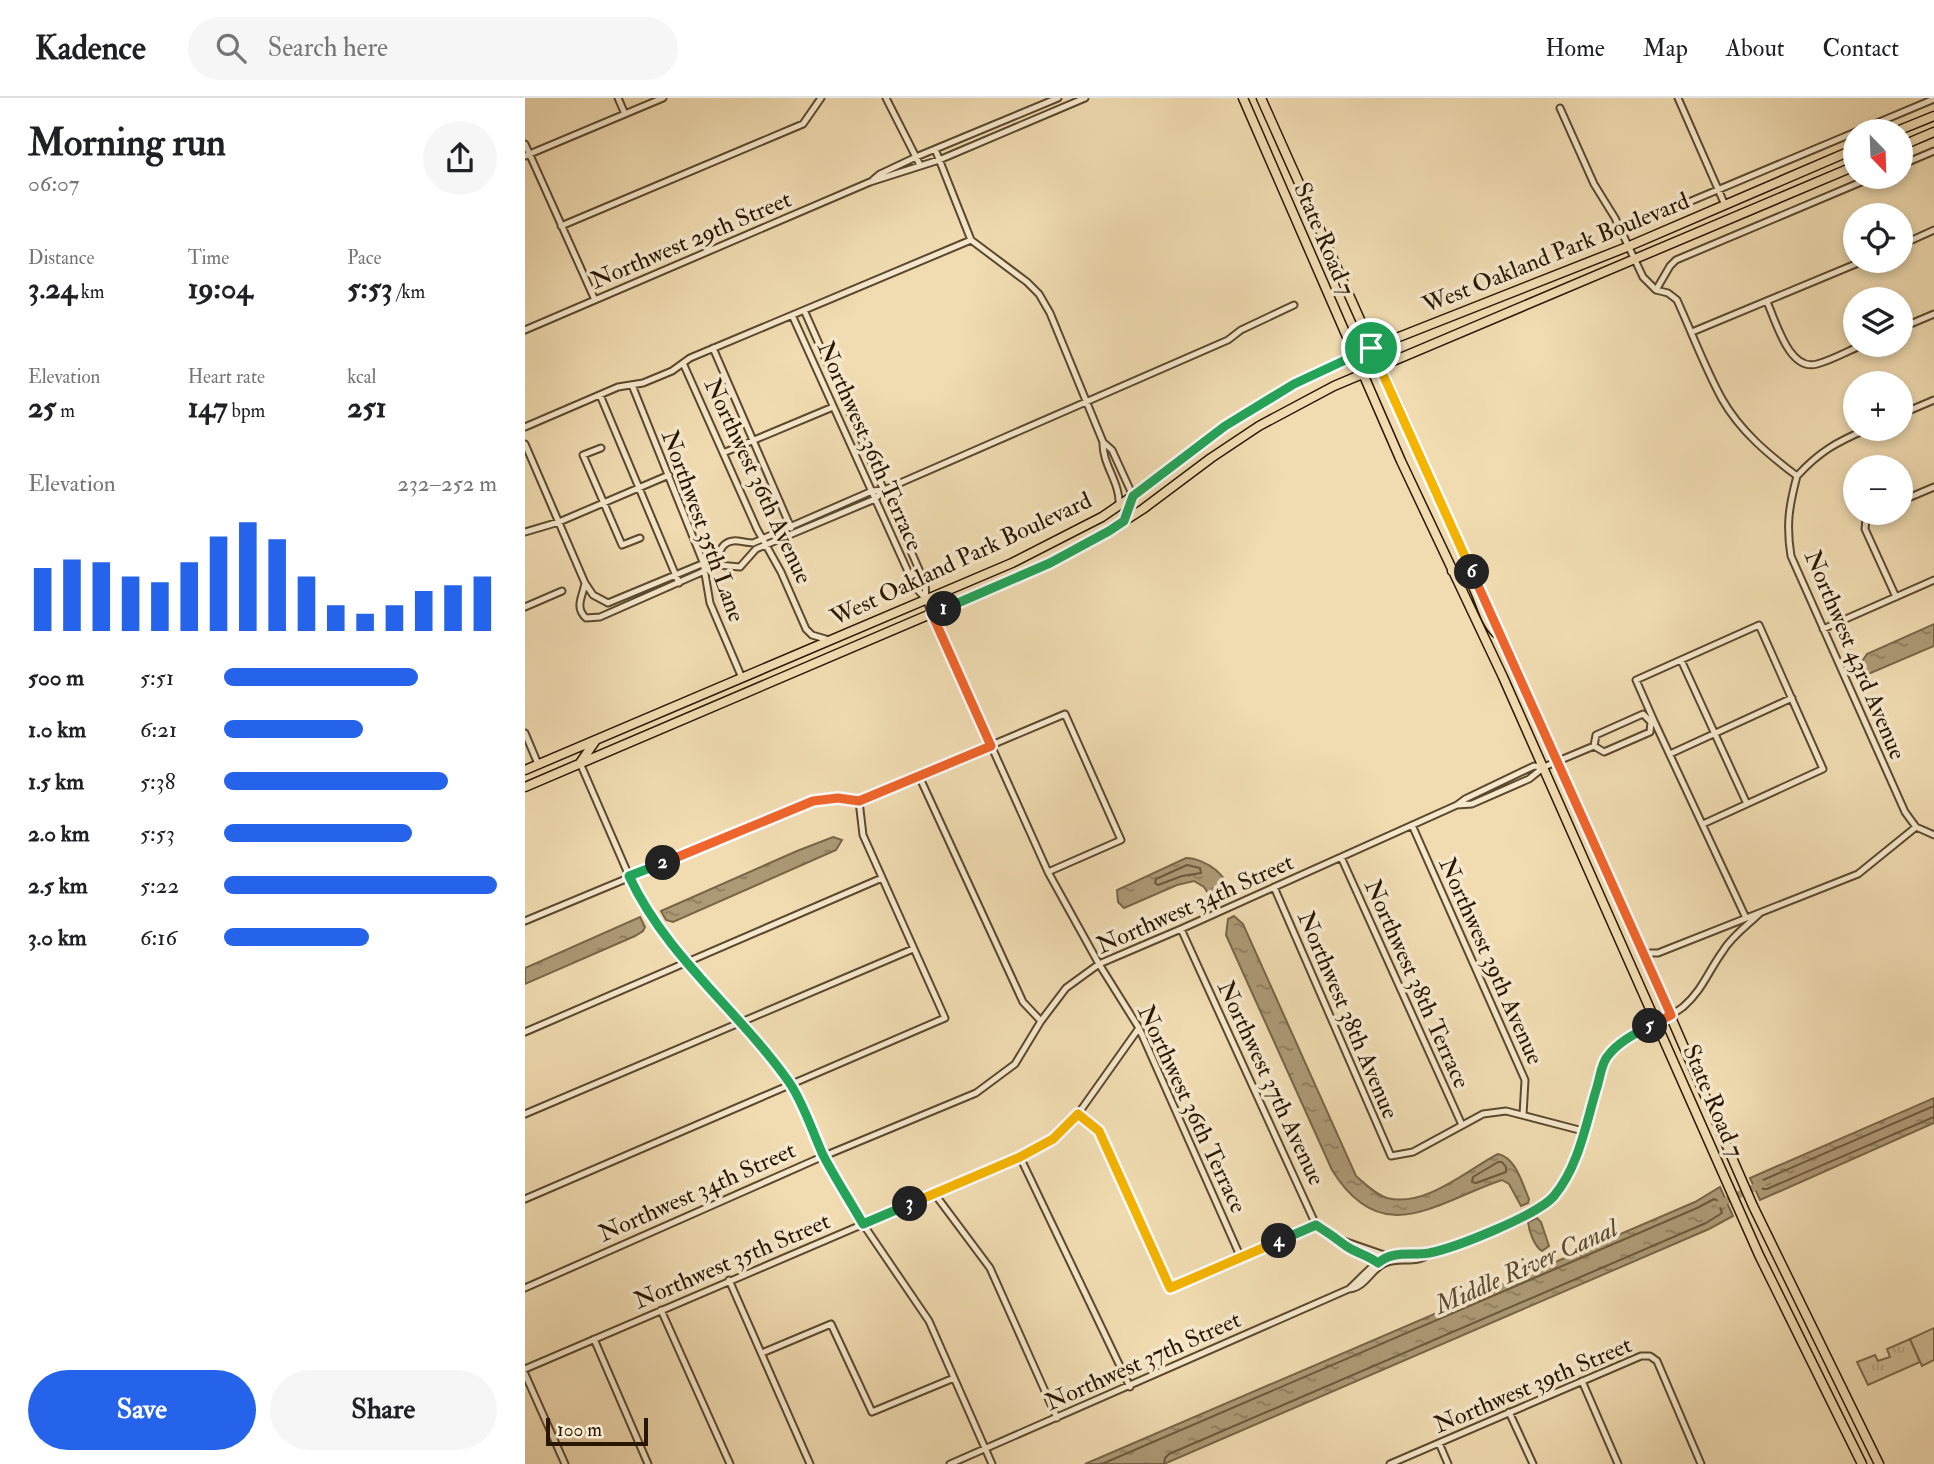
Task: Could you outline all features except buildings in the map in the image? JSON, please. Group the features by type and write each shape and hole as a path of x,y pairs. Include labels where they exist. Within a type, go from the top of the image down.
{"main road":[{"name":"State Road 7","path":"1243,98 1354,356 1658,1022 1727,1184 1802,1346 1862,1464"},
{"name":"State Road 7","path":"1261,98 1671,1015 1753,1206 1879,1464"},
{"path":"1913,125 1934,116"},
{"path":"1913,141 1934,132"},
{"name":"West Oakland Park Boulevard","path":"525,770 1043,548 1119,506 1246,412 1294,384 1371,348 1627,247 1843,154"},
{"name":"West Oakland Park Boulevard","path":"525,787 1050,563 1124,521 1250,432 1305,400 1379,365 1841,172"},
{"path":"1124,521 1133,496"},
{"path":"1452,570 1459,569 1467,577 1491,628 1501,637"},
{"path":"749,692 762,670"},
{"path":"736,697 743,685 742,678"},
{"path":"580,763 596,740"},
{"path":"1802,1346 1812,1348 1826,1359"}],"street":[{"path":"618,98 625,114"},
{"path":"527,155 663,98"},
{"path":"561,226 803,124 821,98"},
{"path":"886,98 919,165"},
{"name":"Northwest 29th Street","path":"870,182 880,174 916,157 1058,98"},
{"name":"Northwest 29th Street","path":"525,330 870,182 939,160 1085,98"},
{"path":"1678,98 1725,205"},
{"path":"1620,231 1934,99"},
{"path":"1560,108 1594,184 1615,218 1633,261 1648,284 1678,300 1723,400 1743,428 1766,452 1797,477 1814,458 1843,439"},
{"path":"525,144 527,155 595,300"},
{"path":"935,149 971,240 1017,273 1039,294 1058,332 1103,442 1103,454 1118,492 1119,506"},
{"path":"1913,160 1934,150"},
{"path":"1841,172 1843,177"},
{"path":"1656,290 1675,261 1845,189"},
{"path":"1732,218 1738,234"},
{"path":"1913,239 1934,230"},
{"path":"525,427 618,387 643,383 672,371 713,348 971,240"},
{"path":"1692,332 1843,270"},
{"path":"1767,302 1793,357 1802,364 1815,365 1843,353"},
{"path":"600,617 602,606 714,559 729,542 736,540 753,543 872,491 884,490 1228,340 1294,305"},
{"name":"Northwest 36th Terrace","path":"804,310 925,583 926,599 932,614 1048,872 1099,964 1139,1027 1241,1258"},
{"name":"Northwest 36th Terrace","path":"792,315 915,587 926,599"},
{"path":"1913,323 1932,315 1934,325"},
{"name":"Northwest 36th Avenue","path":"713,348 793,534"},
{"name":"Northwest 36th Avenue","path":"684,363 806,629 812,635 829,640"},
{"name":"Northwest 35th Lane","path":"632,385 703,562 710,603 742,678"},
{"path":"600,395 679,583"},
{"path":"1913,409 1934,400"},
{"path":"723,453 833,407"},
{"path":"1103,442 1112,450 1133,496"},
{"path":"525,444 585,583 593,595 608,603"},
{"path":"601,448 583,455 622,545 640,537"},
{"path":"525,532 559,522 669,475"},
{"name":"Northwest 43rd Avenue","path":"1797,477 1789,509 1787,532 1791,555 1905,812 1916,827"},
{"path":"1913,496 1934,487"},
{"path":"585,583 579,605 582,615 586,618 600,617 718,565 740,567 751,552 875,499 884,490"},
{"path":"1865,525 1896,597"},
{"path":"1822,629 1934,580"},
{"path":"525,607 562,591"},
{"path":"1703,824 1823,769 1759,625 1636,680 1746,918"},
{"path":"1681,660 1747,804"},
{"path":"1670,754 1792,698"},
{"path":"525,921 813,801 838,798 859,801 1065,714 1121,840 1048,872"},
{"name":"Northwest 34th Street","path":"1643,714 1653,721 1650,732 1614,748 1604,752 1594,746 1596,734 1643,714"},
{"path":"525,733 538,764"},
{"name":"Northwest 34th Street","path":"525,1288 824,1156 976,1093 1015,1064 1041,1021 1066,988 1099,964 1457,805 1472,804 1529,779 1543,767 1594,746"},
{"path":"580,763 647,911 687,962 743,1023 791,1084 824,1156 863,1224 929,1321 992,1464"},
{"path":"919,776 1023,1002 1041,1021"},
{"path":"525,1199 945,1018 863,835 859,801"},
{"name":"Northwest 39th Avenue","path":"1412,825 1525,1080 1523,1115"},
{"path":"1643,953 1658,953 1858,874 1916,827 1934,835"},
{"name":"Northwest 38th Terrace","path":"1341,857 1462,1125"},
{"path":"525,1032 882,878"},
{"name":"Northwest 38th Avenue","path":"1274,887 1391,1156 1413,1152 1443,1138 1462,1125"},
{"name":"Northwest 37th Street","path":"950,1464 1131,1387 1349,1289 1356,1289 1379,1264 1389,1258 1414,1261 1422,1259 1430,1253 1536,1211 1553,1198 1570,1169 1605,1059 1627,1039 1671,1015 1691,999 1707,980 1724,948 1760,914"},
{"name":"Northwest 37th Avenue","path":"1181,929 1316,1225"},
{"path":"525,1114 913,949"},
{"name":"Northwest 35th Street","path":"525,1371 729,1280 1020,1157 1053,1139 1078,1114 1139,1027"},
{"path":"1462,1125 1483,1114 1506,1111 1583,1132"},
{"path":"1078,1114 1099,1131 1170,1288 1316,1225 1341,1240 1389,1258"},
{"path":"1020,1157 1131,1387"},
{"path":"934,1193 990,1268 1058,1418"},
{"path":"1341,1240 1343,1244 1366,1254 1379,1264"},
{"path":"729,1280 810,1464"},
{"path":"661,1310 730,1464"},
{"path":"762,1353 831,1324 872,1412 954,1378"},
{"path":"594,1339 647,1464"},
{"name":"Northwest 39th Street","path":"1390,1464 1641,1356 1650,1356 1657,1361 1701,1464"},
{"path":"525,1371 565,1464"},
{"path":"1582,1381 1618,1464"},
{"path":"1509,1412 1532,1464"},
{"path":"1439,1443 1448,1464"}],"green space":[{"path":"1934,1328 1934,1360 1922,1366 1910,1339"},
{"path":"1910,1339 1920,1362 1868,1385 1857,1362 1875,1355 1878,1361 1890,1357 1887,1349"}],"water":[{"path":"1934,624 1934,646 1866,675 1860,674 1867,654"},
{"path":"833,837 842,840 836,850 673,922 666,920 661,911 797,851"},
{"path":"1186,858 1209,865 1222,876 1228,891 1226,899 1214,902 1204,887 1194,881 1177,885 1124,908 1118,902 1117,890"},
{"path":"1234,916 1243,924 1356,1176 1387,1198 1416,1198 1445,1186 1498,1154 1514,1166 1529,1199 1528,1203 1521,1206 1509,1184 1502,1180 1411,1214 1390,1215 1370,1209 1351,1195 1332,1170 1226,935 1228,919"},
{"path":"640,917 645,927 635,936 525,984 525,968"},
{"path":"1934,1098 1934,1123 1760,1200 1750,1178"},
{"path":"1720,1187 1733,1216 1709,1229 1164,1464 1085,1464 1695,1202"},
{"path":"1537,1218 1541,1222 1549,1246 1542,1251 1529,1230 1528,1222"}],"waterway":[{"name":"Middle River Canal","path":"1719,1204 1762,1184"}],"route":[{"path":"1371,348 1671,1015 1636,1032 1605,1059 1575,1159 1553,1198 1536,1211 1430,1253 1387,1256 1378,1263 1316,1225 1170,1288 1099,1131 1078,1114 1053,1139 1020,1157 863,1224 824,1156 791,1084 743,1023 659,927 647,911 629,876 813,801 838,798 859,801 991,746 932,614 1050,563 1109,531 1124,521 1133,496 1225,426 1294,384 1371,348"}]}
